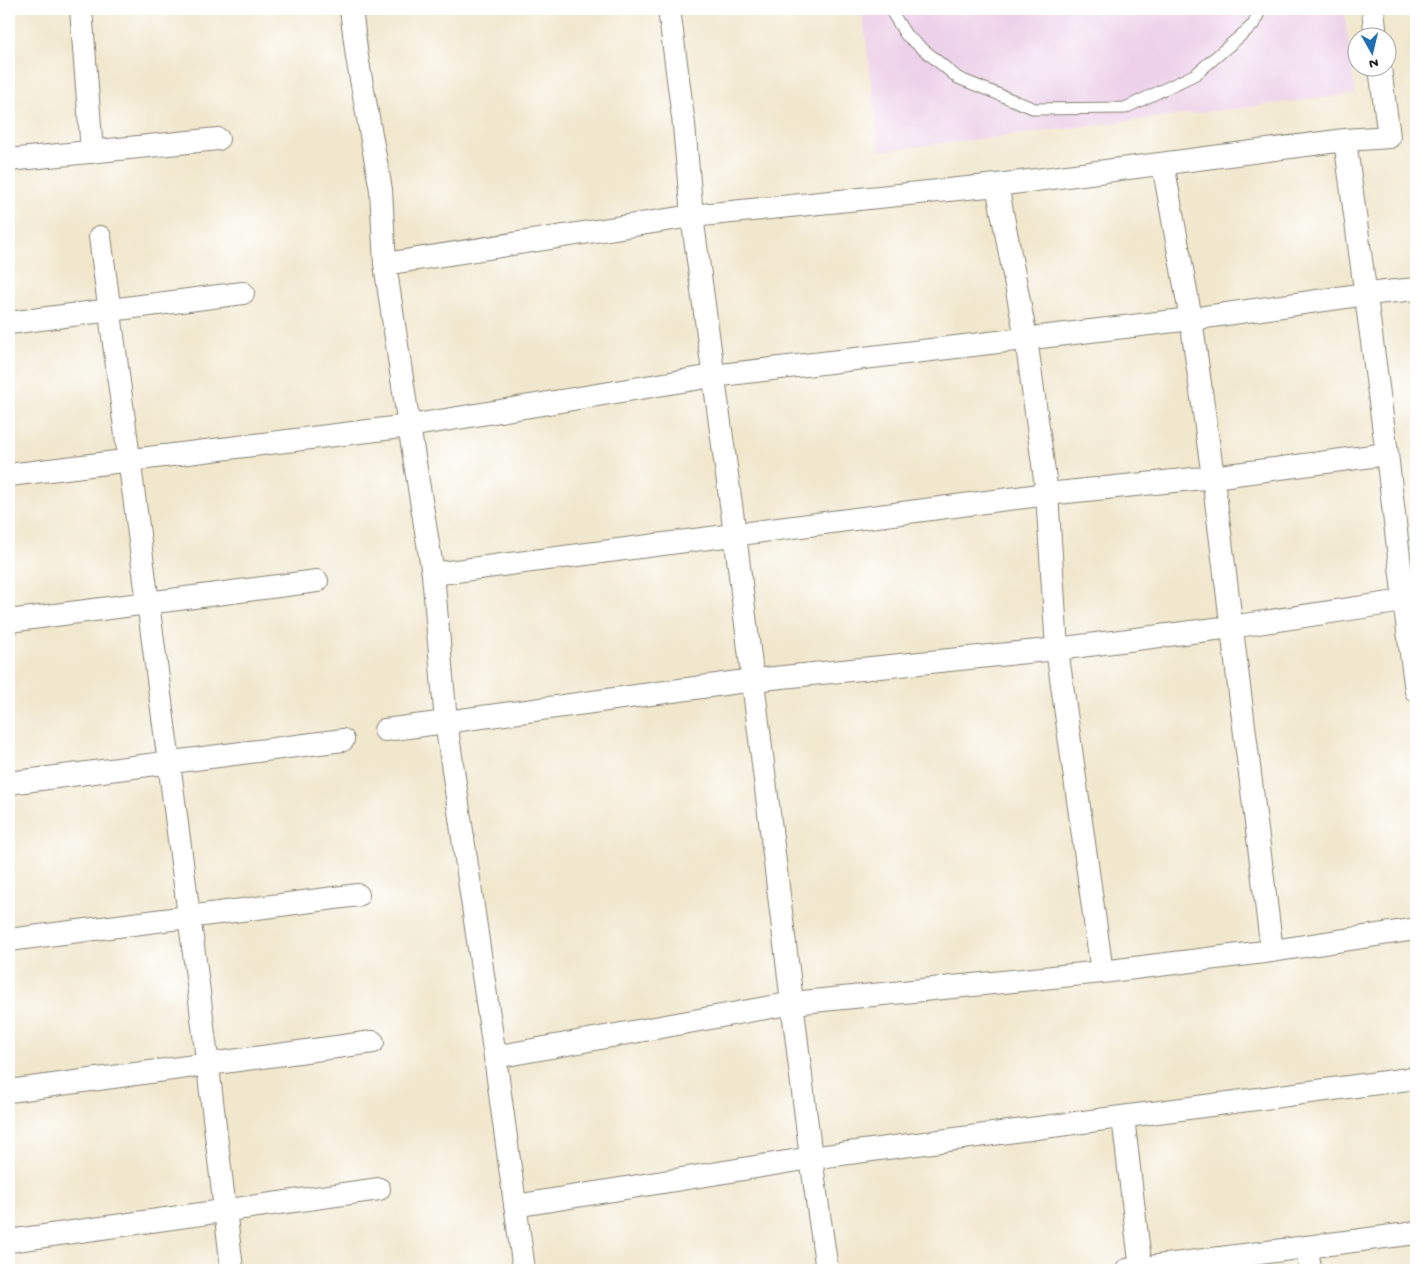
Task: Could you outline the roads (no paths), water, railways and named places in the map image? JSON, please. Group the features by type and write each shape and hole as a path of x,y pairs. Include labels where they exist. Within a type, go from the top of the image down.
{"street":[{"path":"81,9 92,152"},
{"path":"351,9 357,57 382,190 386,264 409,426 433,574 446,722 524,1270"},
{"path":"669,9 684,125 692,216 735,534 826,1270"},
{"path":"1373,9 1375,28"},
{"path":"386,264 692,216 997,185 1345,140 1389,137 1381,78"},
{"path":"9,160 218,139"},
{"path":"1345,140 1387,454 1410,600 1416,691"},
{"path":"1163,164 1191,319 1213,477 1272,951"},
{"path":"997,185 1026,338 1048,494 1056,649 1102,972"},
{"path":"100,237 189,916 232,1268"},
{"path":"9,475 409,426 714,376 1191,319 1416,288"},
{"path":"9,323 243,293"},
{"path":"433,574 1048,494 1213,477 1387,454"},
{"path":"9,621 317,581"},
{"path":"385,730 753,680 1056,649 1231,627 1410,600"},
{"path":"9,783 343,740"},
{"path":"9,940 358,895"},
{"path":"495,1057 793,1003 1102,972 1272,951 1416,929"},
{"path":"9,1092 373,1042"},
{"path":"515,1206 811,1158 1416,1078"},
{"path":"1123,1118 1137,1270 1416,1233"},
{"path":"9,1241 379,1190"},
{"path":"1307,1247 1310,1270"}],"lane":[{"path":"890,9 906,35 958,78 1035,109 1125,108 1196,74 1253,25 1261,9"}]}
